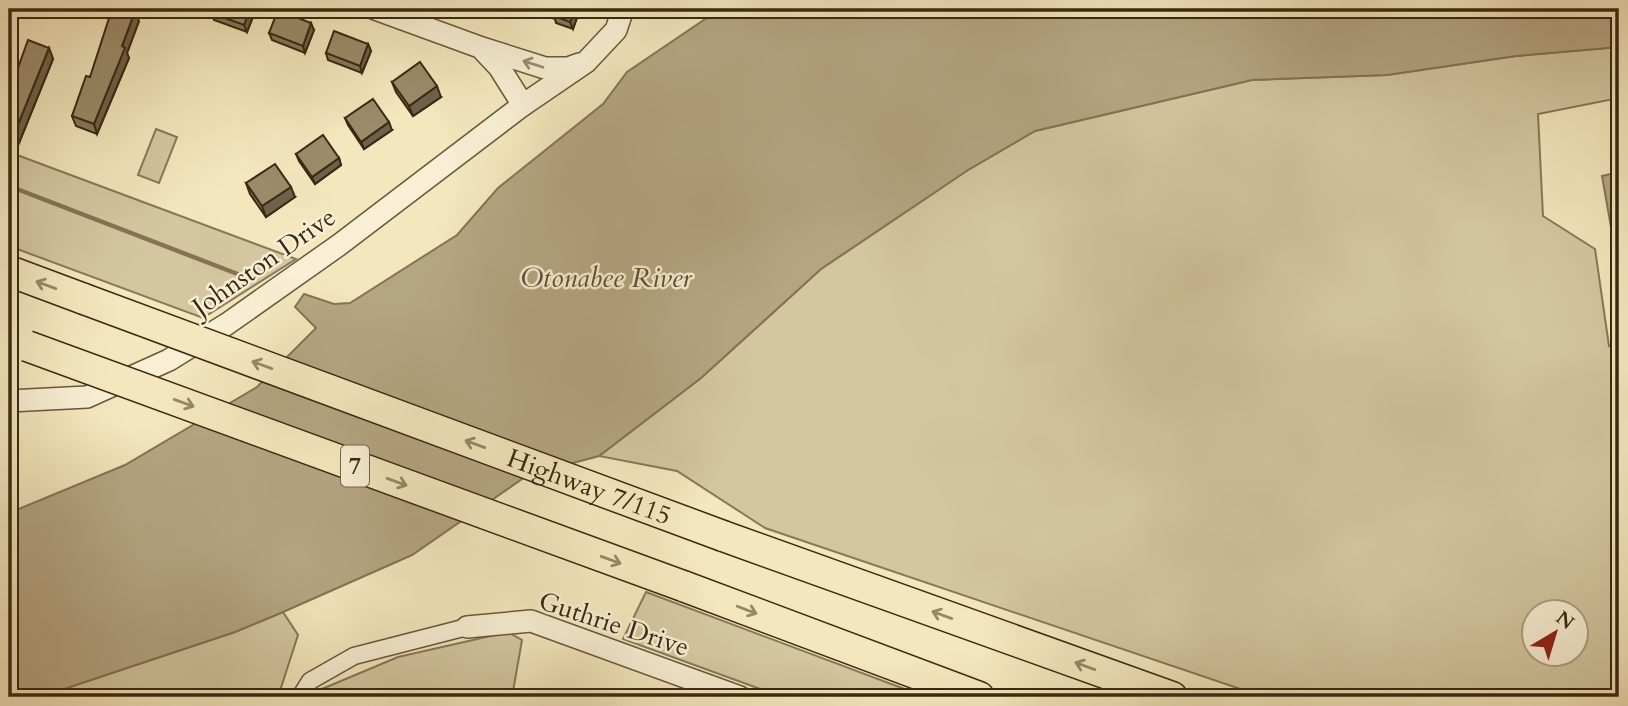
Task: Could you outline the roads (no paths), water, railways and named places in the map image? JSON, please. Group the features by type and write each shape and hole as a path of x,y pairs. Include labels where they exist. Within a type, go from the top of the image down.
{"highway":[{"name":"Highway 7/115","path":"9,271 723,536 1172,697"},
{"name":"7","path":"18,343 979,697"}],"street":[{"path":"375,9 545,68 568,68 586,62"},
{"name":"Johnston Drive","path":"9,401 87,397 169,360 228,324 339,245 523,105 586,62 616,30 623,9"},
{"path":"482,48 499,67 523,105"},
{"name":"Guthrie Drive","path":"467,627 531,621 740,697"},
{"path":"300,697 310,681 354,656 467,627"}],"water":[{"name":"Otonabee River","path":"720,9 1619,9 1619,47 1516,56 1387,75 1252,80 1035,131 968,170 821,269 701,378 599,456 528,475 412,555 235,632 40,697 9,697 9,513 125,465 257,387 316,328 295,307 304,294 334,304 350,303 457,235 498,188 603,104 627,72"},
{"path":"1619,172 1619,243 1614,244 1602,176"}],"waterway":[{"path":"9,186 248,278"}]}
